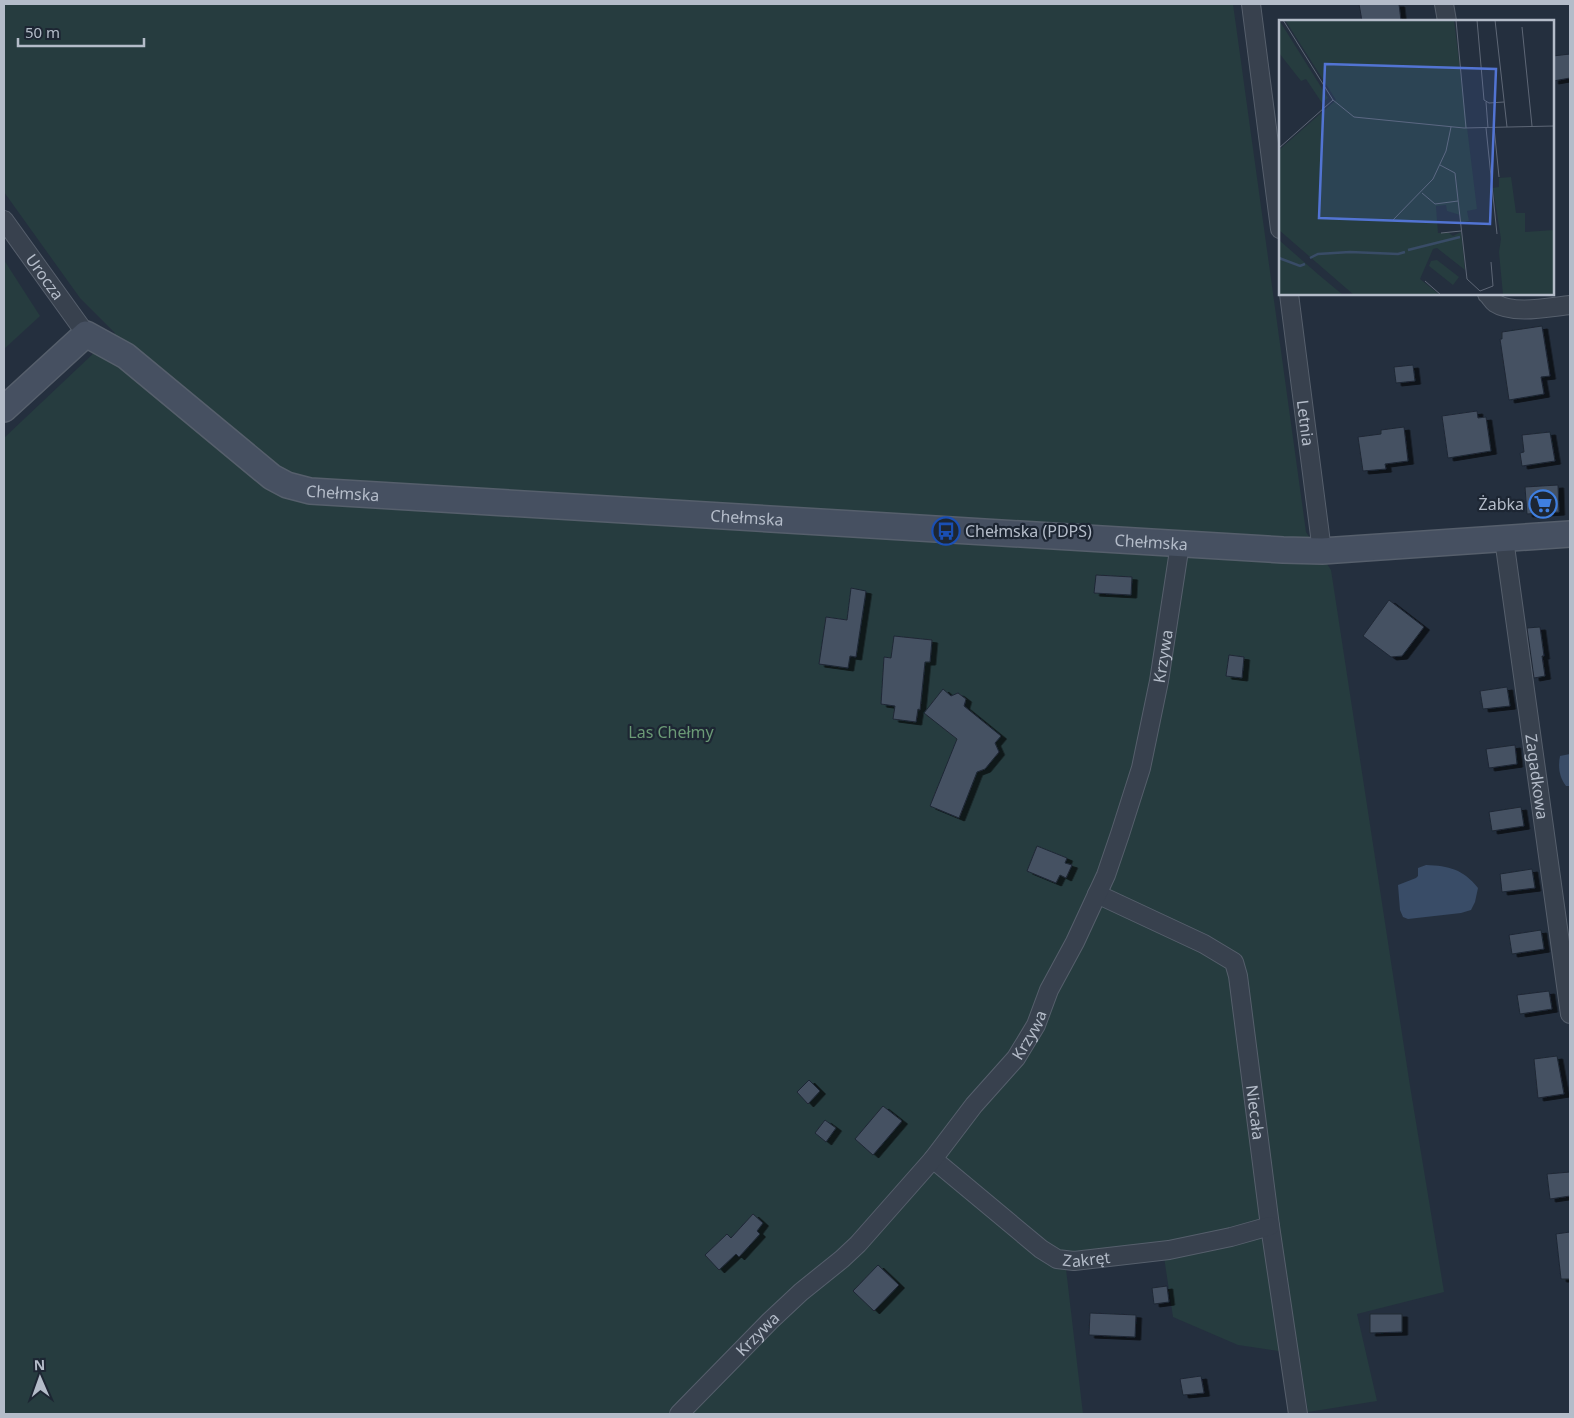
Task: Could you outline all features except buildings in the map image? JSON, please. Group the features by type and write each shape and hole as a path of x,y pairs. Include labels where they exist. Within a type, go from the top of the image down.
{"street":[{"path":"1251,4 1279,221"},
{"path":"1444,4 1446,20"},
{"name":"Urocza","path":"4,220 86,334"},
{"name":"Letnia","path":"1289,295 1322,551"},
{"path":"1488,295 1496,303 1528,310 1570,305"},
{"path":"4,409 86,334"},
{"name":"Chełmska","path":"86,334 126,356 272,477 287,485 310,491 1283,550 1322,551 1570,534"},
{"name":"Zagadkowa","path":"1504,539 1570,1014"},
{"name":"Krzywa","path":"679,1414 770,1321 858,1244 933,1159 974,1105 1016,1058 1036,1025 1049,990 1075,942 1097,894 1120,834 1141,768 1160,681 1180,544"},
{"name":"Niecała","path":"1097,894 1204,944 1234,962 1238,976 1270,1226 1298,1414"},
{"name":"Zakręt","path":"933,1159 1041,1249 1057,1259 1074,1261 1169,1250 1231,1237 1270,1226"}],"green space":[{"name":"Las Chełmy","path":"4,4 1233,4 1306,532 1331,570 1410,1086 1444,1292 1357,1314 1377,1401 1308,1412 1299,1354 1238,1345 1173,1317 1164,1257 1066,1269 1083,1414 4,1414 4,438 115,333 80,298 4,192"},
{"path":"4,260 40,316 4,349"}],"water":[{"path":"1570,754 1570,786 1566,786 1560,775 1559,760 1560,756"},
{"path":"1426,865 1442,866 1455,870 1467,877 1478,888 1471,910 1461,913 1408,919 1403,917 1400,910 1398,885 1416,878 1418,876 1418,868"}],"place":[{"name":"Żabka","path":"1543,504"},
{"name":"Chełmska (PDPS)","path":"946,531"}]}
